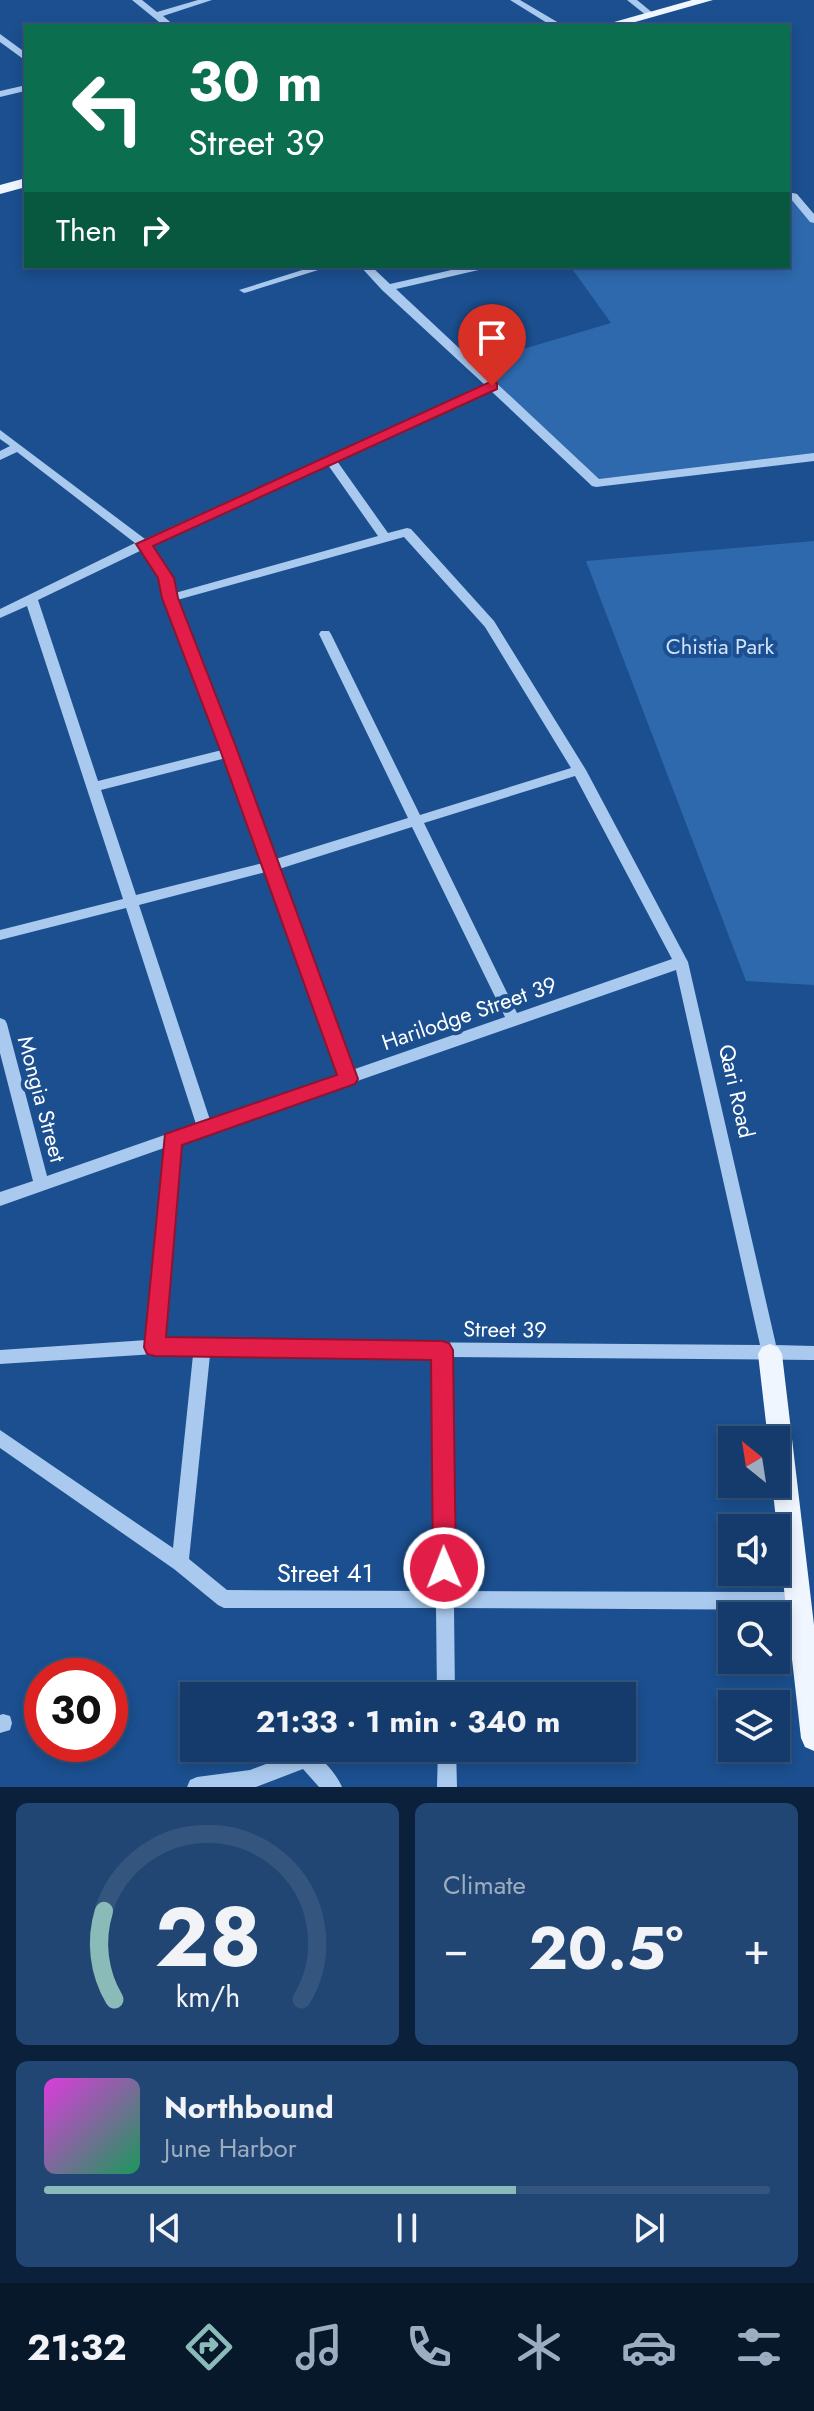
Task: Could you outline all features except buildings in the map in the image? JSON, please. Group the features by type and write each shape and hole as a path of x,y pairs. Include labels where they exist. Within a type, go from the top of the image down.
{"main road":[{"path":"636,23 650,14 707,0"},
{"path":"0,190 24,183"},
{"name":"Qari Road","path":"770,1354 814,1738"}],"street":[{"path":"136,0 167,24"},
{"path":"156,15 208,0"},
{"path":"514,0 556,24"},
{"path":"631,0 650,14"},
{"path":"0,37 24,56"},
{"path":"0,94 22,89"},
{"path":"790,197 793,196 814,220"},
{"path":"244,290 319,268"},
{"path":"367,268 596,483 814,457"},
{"path":"386,288 474,268"},
{"path":"0,614 144,544 492,386"},
{"path":"0,433 144,544 166,578 170,598 348,1079"},
{"path":"0,456 18,447"},
{"path":"170,598 385,538 330,459"},
{"name":"Qari Road","path":"385,538 407,532 490,624 579,770 681,962 770,1354"},
{"path":"31,598 205,1128"},
{"path":"325,634 514,1021"},
{"path":"93,787 229,753"},
{"path":"0,935 271,866 579,770"},
{"name":"Harilodge Street 39","path":"0,1199 681,962"},
{"name":"Mongia Street","path":"0,1024 42,1185"},
{"path":"155,1347 172,1140"},
{"name":"Street 39","path":"0,1357 155,1347 814,1353"},
{"path":"180,1563 202,1348"},
{"path":"442,1350 446,1682"},
{"name":"Street 41","path":"0,1438 180,1563 224,1599 798,1601"},
{"path":"197,1787 250,1780 306,1758 332,1787"},
{"path":"447,1762 447,1787"}],"green space":[{"path":"793,196 814,220 814,457 596,483 469,365 611,323 571,268 790,268 790,197"},
{"name":"Chistia Park","path":"814,541 814,985 746,981 586,561"}],"route":[{"path":"444,1568 442,1350 155,1347 172,1140 348,1079 228,747 170,598 166,578 144,544 492,386"}]}
